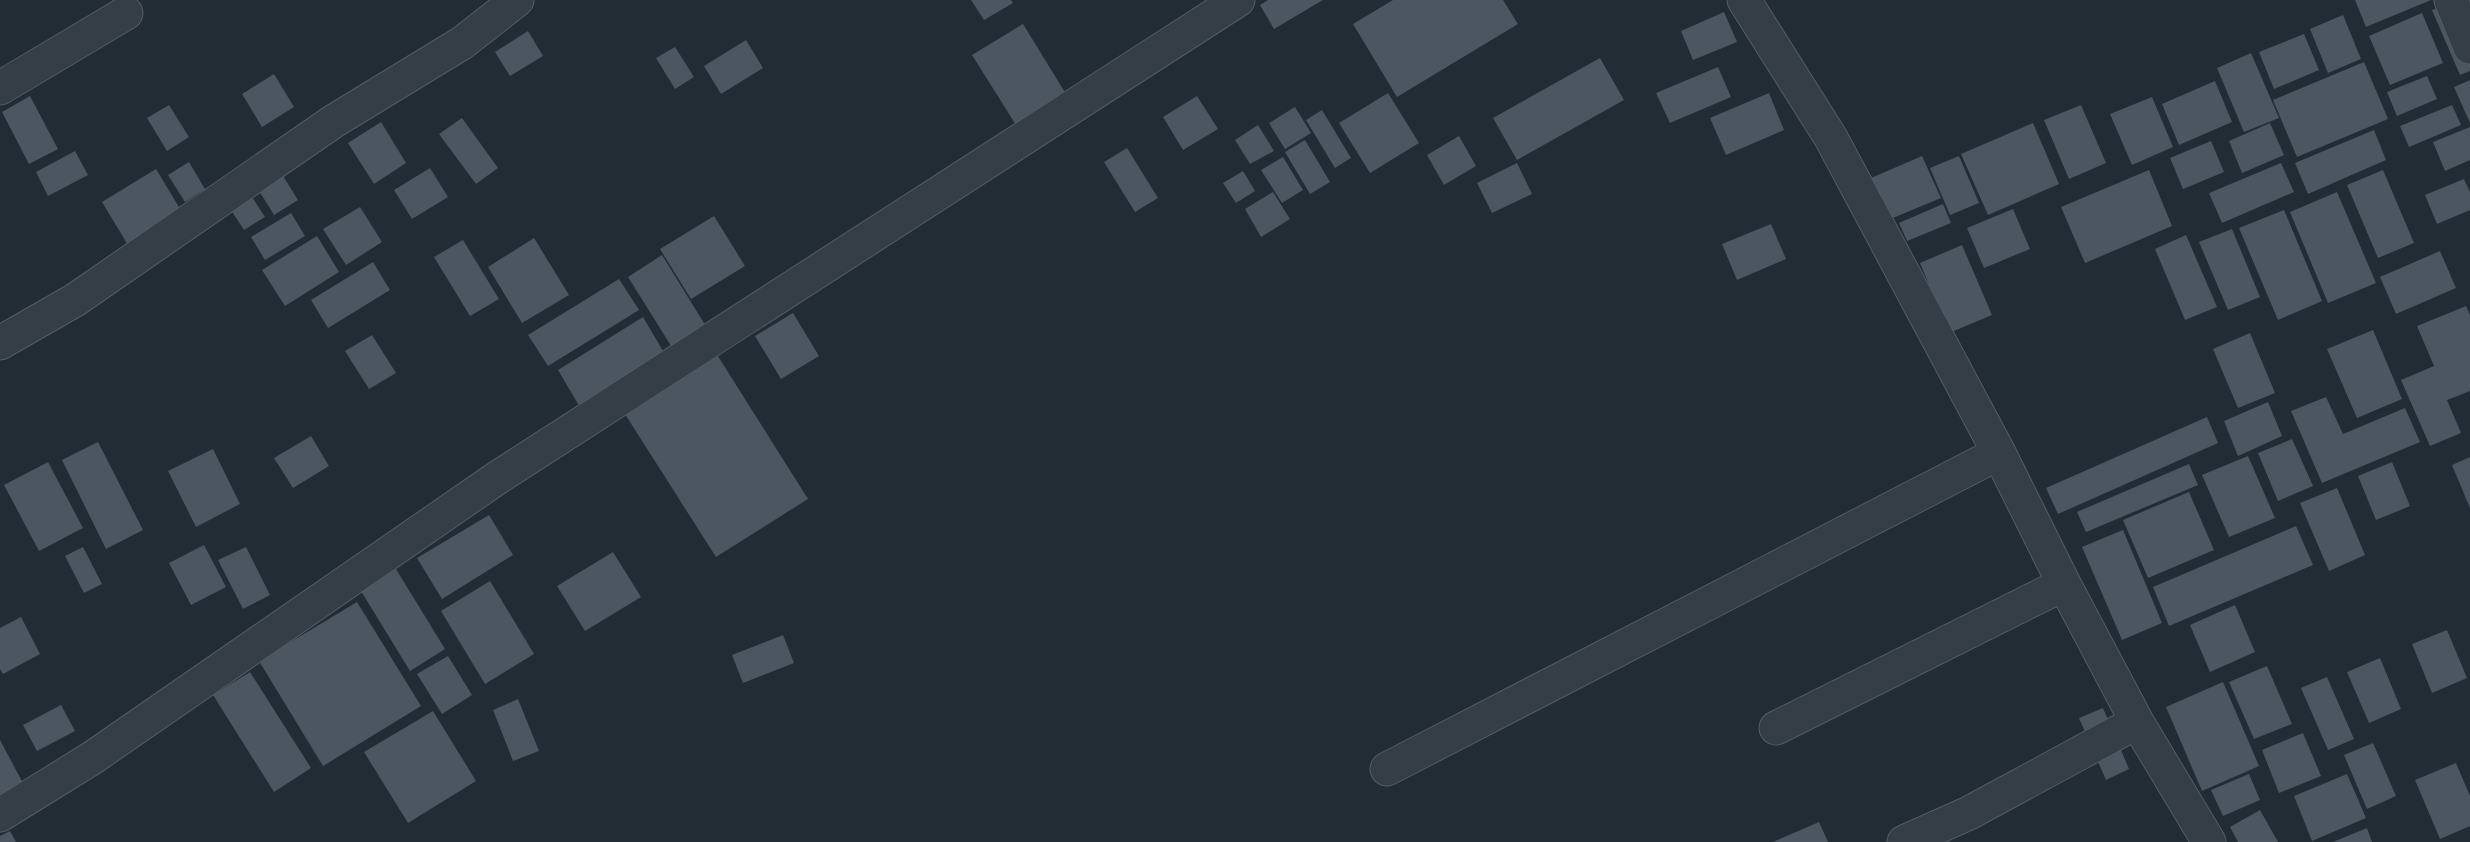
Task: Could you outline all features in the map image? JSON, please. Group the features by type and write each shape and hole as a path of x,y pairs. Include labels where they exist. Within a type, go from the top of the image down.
{"street":[{"path":"0,343 75,300 334,121 462,43 517,0"},
{"path":"0,815 92,758 497,478 1238,0"},
{"path":"1744,0 1831,138 1999,453 2064,584 2137,722 2209,842"},
{"path":"2451,0 2470,48"},
{"path":"0,88 126,13"},
{"path":"1387,769 1999,453"},
{"path":"1776,728 2064,584"},
{"path":"1904,842 1969,813 2137,722"}],"building":[{"path":"971,0 1011,0 1013,3 984,20"},
{"path":"1268,0 1323,0 1274,29 1260,5"},
{"path":"1393,0 1503,0 1518,24 1397,97 1353,24"},
{"path":"2355,0 2431,0 2366,27"},
{"path":"2456,0 2470,18 2470,71 2460,75 2432,10"},
{"path":"1724,12 1737,42 1693,60 1681,31"},
{"path":"2422,13 2443,63 2390,85 2369,36"},
{"path":"2343,15 2361,59 2328,73 2310,29"},
{"path":"1023,24 1066,94 1016,125 972,55"},
{"path":"528,31 543,56 510,76 495,52"},
{"path":"2304,34 2319,70 2274,89 2259,52"},
{"path":"746,40 763,68 721,94 704,66"},
{"path":"675,47 694,77 675,89 656,58"},
{"path":"2251,53 2279,118 2244,132 2217,68"},
{"path":"1600,58 1624,100 1517,160 1493,118"},
{"path":"2364,62 2388,119 2297,157 2273,100"},
{"path":"1718,67 1731,97 1670,123 1656,93"},
{"path":"274,74 294,107 262,127 242,94"},
{"path":"2427,76 2437,99 2397,116 2387,92"},
{"path":"2470,80 2470,123 2454,87"},
{"path":"2215,81 2232,122 2179,145 2162,104"},
{"path":"1388,93 1419,143 1370,173 1339,123"},
{"path":"1769,93 1784,130 1726,155 1710,118"},
{"path":"30,96 58,149 29,164 2,112"},
{"path":"1197,96 1218,129 1183,150 1163,117"},
{"path":"2152,97 2173,147 2132,165 2110,114"},
{"path":"169,105 189,137 167,151 147,118"},
{"path":"2081,105 2106,163 2069,179 2044,120"},
{"path":"2452,105 2461,125 2409,147 2400,126"},
{"path":"1295,107 1311,133 1285,149 1269,123"},
{"path":"1322,110 1351,158 1335,168 1306,120"},
{"path":"462,118 498,168 476,184 439,134"},
{"path":"381,122 406,163 374,184 348,143"},
{"path":"2033,123 2059,184 1988,215 1961,154"},
{"path":"2270,123 2284,155 2242,173 2229,141"},
{"path":"1258,125 1274,151 1250,164 1235,140"},
{"path":"2470,127 2470,160 2445,171 2433,142"},
{"path":"2374,130 2386,160 2308,194 2295,163"},
{"path":"1459,136 1476,166 1444,185 1427,155"},
{"path":"1305,140 1330,182 1310,194 1285,152"},
{"path":"2211,141 2224,172 2183,189 2170,158"},
{"path":"1127,148 1158,198 1135,212 1104,162"},
{"path":"75,151 88,175 48,196 36,172"},
{"path":"1922,156 1941,198 1888,220 1871,178"},
{"path":"1959,156 1979,203 1950,215 1930,168"},
{"path":"1283,157 1303,190 1282,203 1261,170"},
{"path":"189,162 205,189 185,202 168,175"},
{"path":"1517,163 1532,194 1492,213 1477,183"},
{"path":"2281,163 2294,192 2222,223 2209,193"},
{"path":"430,168 448,197 412,219 394,190"},
{"path":"156,169 185,217 131,250 102,202"},
{"path":"2149,170 2172,226 2085,263 2061,207"},
{"path":"2383,170 2414,243 2378,258 2347,185"},
{"path":"280,171 298,200 274,215 256,186"},
{"path":"1243,171 1255,191 1236,203 1223,183"},
{"path":"2464,179 2470,192 2470,210 2437,224 2425,195"},
{"path":"1273,192 1290,219 1261,237 1245,209"},
{"path":"2337,192 2376,283 2328,303 2290,212"},
{"path":"250,194 265,217 244,230 229,207"},
{"path":"1943,204 1951,223 1907,241 1899,223"},
{"path":"360,207 382,242 346,265 323,229"},
{"path":"2013,209 2030,249 1984,268 1967,228"},
{"path":"2284,210 2322,301 2278,320 2239,228"},
{"path":"291,213 305,236 265,260 251,237"},
{"path":"714,216 745,266 691,299 660,249"},
{"path":"1771,224 1786,259 1737,280 1722,244"},
{"path":"2232,229 2260,297 2228,310 2199,242"},
{"path":"2186,235 2217,307 2185,320 2155,249"},
{"path":"317,236 339,272 285,306 262,270"},
{"path":"534,238 569,295 522,323 488,267"},
{"path":"463,240 499,299 470,316 434,257"},
{"path":"1962,245 1992,315 1949,333 1920,263"},
{"path":"2440,251 2456,288 2396,314 2380,277"},
{"path":"662,255 707,328 673,349 628,277"},
{"path":"373,262 390,290 328,328 311,300"},
{"path":"619,279 639,310 548,366 528,335"},
{"path":"2466,306 2470,315 2470,391 2447,400 2461,433 2430,446 2401,380 2434,366 2417,326"},
{"path":"793,313 819,356 781,379 755,336"},
{"path":"643,317 666,356 581,409 558,370"},
{"path":"2373,330 2402,399 2357,418 2327,349"},
{"path":"2250,333 2275,393 2238,408 2213,349"},
{"path":"372,335 396,373 369,389 345,351"},
{"path":"716,353 808,499 716,557 623,411"},
{"path":"2326,397 2343,434 2405,408 2420,442 2322,483 2291,411"},
{"path":"2268,402 2282,436 2238,456 2224,421"},
{"path":"2207,417 2218,443 2058,514 2046,488"},
{"path":"311,436 329,466 293,488 274,458"},
{"path":"2292,439 2313,486 2278,501 2258,453"},
{"path":"98,442 143,530 106,549 62,460"},
{"path":"213,449 240,504 196,527 168,471"},
{"path":"2248,456 2275,518 2229,537 2202,475"},
{"path":"2470,457 2470,508 2452,465"},
{"path":"48,462 83,528 39,551 4,485"},
{"path":"2392,462 2410,506 2376,520 2358,476"},
{"path":"2189,464 2198,485 2086,532 2077,512"},
{"path":"2337,488 2365,555 2329,571 2300,503"},
{"path":"2189,492 2214,550 2148,578 2123,520"},
{"path":"489,515 513,555 442,599 417,558"},
{"path":"2296,526 2313,565 2169,626 2153,587"},
{"path":"2123,530 2162,623 2122,640 2082,547"},
{"path":"204,545 226,587 191,605 169,563"},
{"path":"83,547 102,584 84,593 65,556"},
{"path":"246,547 270,595 243,609 218,560"},
{"path":"613,552 641,597 585,631 557,586"},
{"path":"396,569 445,649 410,671 361,591"},
{"path":"490,581 534,654 485,684 441,611"},
{"path":"357,602 421,706 323,766 259,661"},
{"path":"2235,605 2255,652 2210,672 2190,625"},
{"path":"21,617 40,654 3,674 0,669 0,628"},
{"path":"2447,630 2467,678 2432,693 2412,644"},
{"path":"783,635 794,663 743,683 732,655"},
{"path":"448,656 472,695 442,714 417,674"},
{"path":"2380,658 2401,709 2369,723 2347,672"},
{"path":"2267,666 2292,724 2254,739 2229,682"},
{"path":"250,672 311,768 274,792 213,695"},
{"path":"2327,677 2354,739 2328,750 2301,688"},
{"path":"2223,682 2259,766 2202,791 2166,707"},
{"path":"518,699 539,751 513,761 493,710"},
{"path":"61,705 75,731 37,751 23,725"},
{"path":"2103,708 2129,769 2106,780 2079,718"},
{"path":"433,711 476,781 408,823 364,752"},
{"path":"2303,733 2321,776 2279,793 2262,750"},
{"path":"0,740 24,785 0,797"},
{"path":"2373,743 2396,796 2367,809 2344,755"},
{"path":"2456,763 2470,796 2470,826 2440,839 2415,780"},
{"path":"2249,774 2260,800 2223,816 2211,790"},
{"path":"2347,774 2366,818 2312,841 2294,796"},
{"path":"2260,810 2278,842 2238,842 2230,827"},
{"path":"1819,822 1828,842 1773,842"},
{"path":"2367,828 2372,842 2333,842"},
{"path":"10,831 16,842 0,842 0,836"}]}
